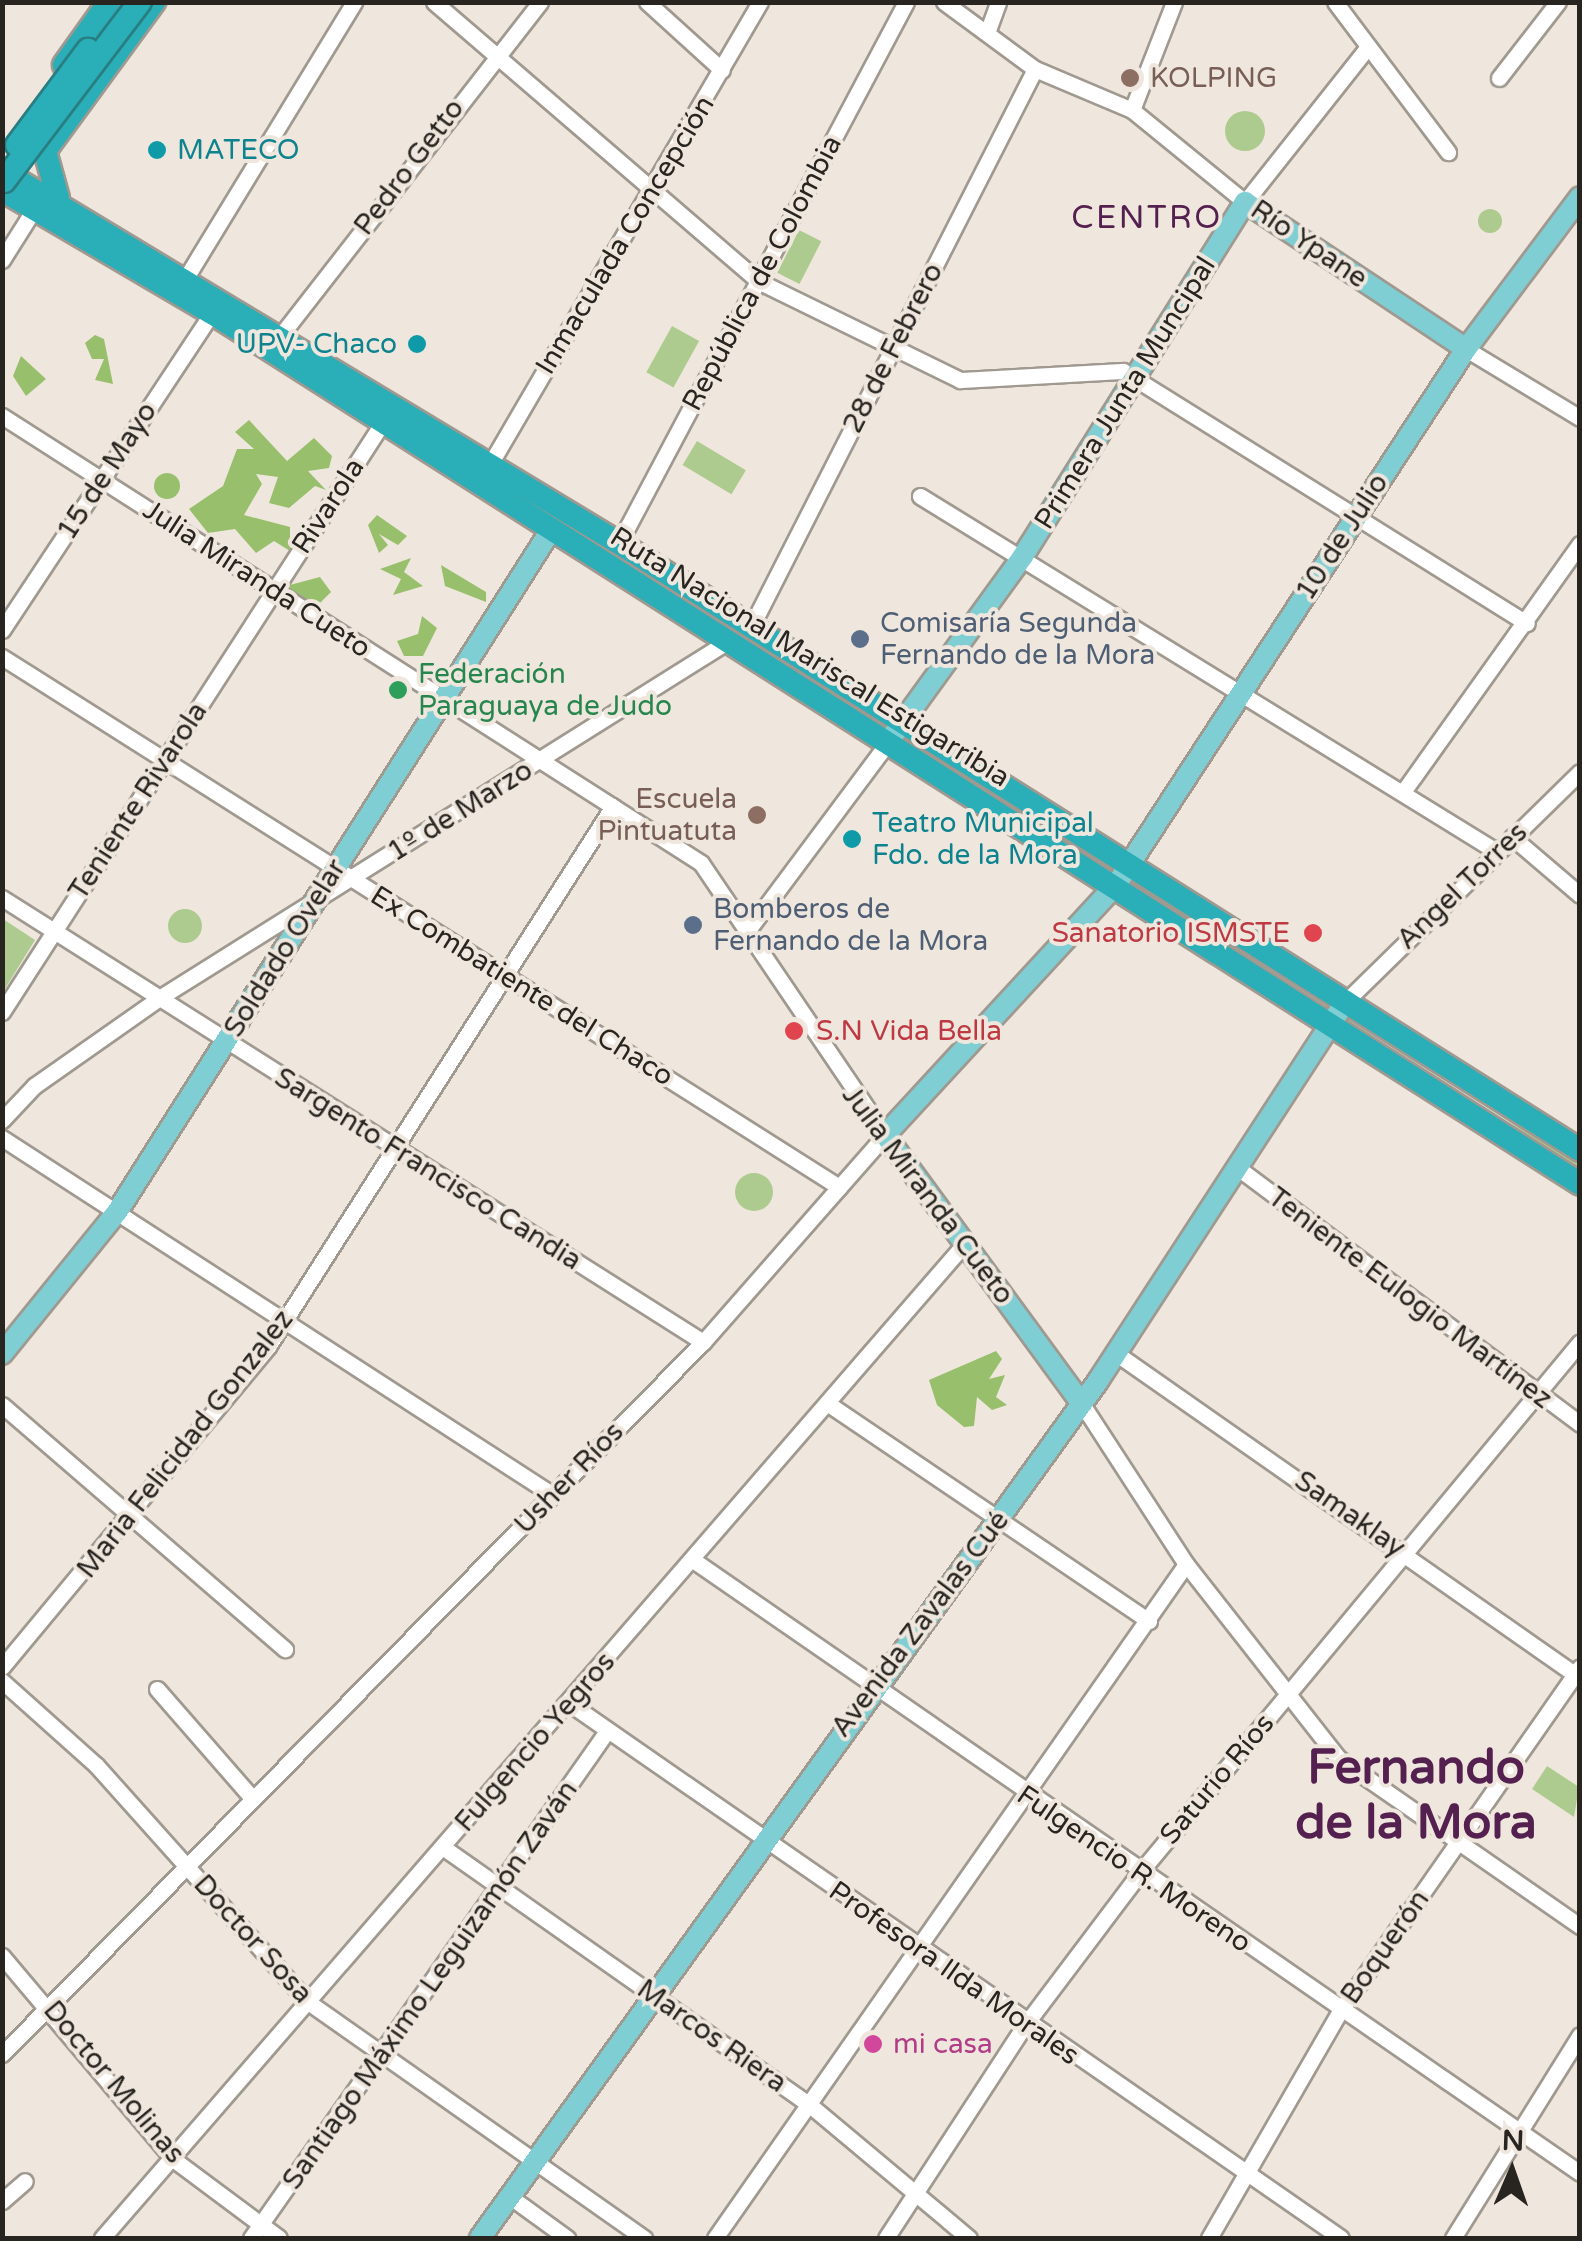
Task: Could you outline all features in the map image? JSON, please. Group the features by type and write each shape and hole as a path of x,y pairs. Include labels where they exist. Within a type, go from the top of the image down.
{"highway":[{"path":"2,147 109,2"},
{"path":"3,176 122,2"},
{"path":"3,176 140,2"},
{"path":"2,210 42,203 45,152 154,2"},
{"name":"Ruta Nacional Mariscal Estigarribia","path":"3,176 550,530 619,543 751,628 897,734 1122,876 1334,1026 1580,1184"},
{"name":"Ruta Nacional Mariscal Estigarribia","path":"42,203 188,276 489,466 726,643 897,734"},
{"name":"Ruta Nacional Mariscal Estigarribia","path":"1122,876 1346,1000 1580,1150"}],"main road":[{"name":"10 de Julio","path":"1122,876 1466,349 1580,197"},
{"name":"Río Ypane","path":"1245,202 1466,349"},
{"name":"Primera Junta Muncipal","path":"897,734 1023,556 1245,202"},
{"name":"Soldado Ovelar","path":"2,1354 117,1212 314,900 344,873 443,698 550,530"},
{"name":"Usher Ríos","path":"886,1135 1122,876"},
{"name":"Avenida Zavalas Cué","path":"480,2238 650,1991 1117,1354 1242,1171 1334,1026 1346,1000"},
{"name":"Julia Miranda Cueto","path":"886,1135 1082,1404"}],"street":[{"path":"188,276 354,2"},
{"path":"434,2 758,281 973,383 1106,368 1134,378 1353,519 1527,623"},
{"name":"Pedro Getto","path":"281,336 493,56 540,2"},
{"path":"647,2 722,70"},
{"name":"Inmaculada Concepción","path":"489,466 760,2"},
{"name":"República de Colombia","path":"619,543 906,2"},
{"name":"Río Ypane","path":"944,2 1035,69 1132,110 1245,202"},
{"path":"987,33 998,2"},
{"path":"1132,110 1174,2"},
{"path":"1335,2 1448,152"},
{"path":"1499,78 1558,2"},
{"name":"Primera Junta Muncipal","path":"1245,202 1367,48"},
{"name":"28 de Febrero","path":"751,628 1035,69"},
{"path":"2,260 42,203"},
{"name":"15 de Mayo","path":"2,630 212,312"},
{"name":"Río Ypane","path":"1466,349 1580,418"},
{"name":"Julia Miranda Cueto","path":"2,416 701,863 751,926 848,1090 886,1135"},
{"name":"Rivarola","path":"274,590 383,422"},
{"path":"920,496 1023,556 1241,695 1405,789 1496,852"},
{"path":"1405,789 1580,544"},
{"name":"Teniente Rivarola","path":"2,1012 274,590"},
{"name":"1º de Marzo","path":"344,873 541,761 726,643"},
{"name":"Ex Combatiente del Chaco","path":"2,657 839,1188"},
{"path":"751,926 897,734"},
{"name":"Angel Torres","path":"1346,1000 1580,772"},
{"name":"Maria Felicidad Gonzalez","path":"2,1667 132,1520 286,1318 612,806"},
{"path":"1512,837 1580,895"},
{"name":"Sargento Francisco Candia","path":"2,898 703,1342"},
{"path":"2,1120 34,1086 159,998 314,900"},
{"name":"Usher Ríos","path":"2,2054 53,2007 185,1864 703,1342 886,1135"},
{"path":"2,1138 286,1318 553,1495"},
{"name":"Teniente Eulogio Martínez","path":"1242,1171 1580,1424"},
{"name":"Fulgencio Yegros","path":"102,2238 444,1848 965,1242"},
{"name":"Saturio Ríos","path":"886,2238 1025,2024 1141,1872 1580,1342"},
{"name":"Samaklay","path":"1117,1354 1578,1673"},
{"path":"827,1402 1149,1622"},
{"path":"2,1404 285,1648"},
{"name":"Julia Miranda Cueto","path":"1082,1404 1186,1564 1284,1698 1351,1770 1580,1926"},
{"name":"Fulgencio R. Moreno","path":"693,1560 1029,1797 1580,2173"},
{"path":"715,2238 1029,1797 1186,1564"},
{"name":"Boquerón","path":"1209,2238 1340,2011 1578,1673"},
{"name":"Doctor Sosa","path":"2,1681 185,1864 308,2002 378,2056 644,2238"},
{"path":"156,1689 253,1799"},
{"name":"Profesora Ilda Morales","path":"569,1703 1025,2024 1341,2238"},
{"name":"Santiago Máximo Leguizamón Zaván","path":"255,2232 607,1731"},
{"name":"Marcos Riera","path":"444,1848 811,2106 969,2238"},
{"name":"Doctor Molinas","path":"2,1956 53,2007 173,2159 255,2232 279,2238"},
{"path":"1452,2238 1516,2130 1580,2035"},
{"path":"2,2201 25,2182"},
{"path":"509,2196 566,2238"}],"green space":[{"path":"1245,111 1259,117 1265,131 1259,145 1245,151 1231,145 1225,131 1231,117"},
{"path":"1490,209 1502,221 1490,233 1478,221"},
{"path":"799,230 821,241 799,284 777,273"},
{"path":"672,326 699,341 673,387 646,372"},
{"path":"95,335 104,339 113,384 95,380 104,359 92,359 85,343"},
{"path":"21,356 46,379 26,396 13,376"},
{"path":"249,420 287,461 314,438 332,456 329,468 308,471 326,490 315,486 289,508 269,503 278,477 256,474 262,484 244,515 290,527 290,551 274,541 256,553 235,529 208,533 189,509 223,486 237,449 254,449 235,432"},
{"path":"697,441 746,470 731,494 683,465"},
{"path":"167,473 176,477 180,486 176,495 167,499 158,495 154,486 158,477"},
{"path":"377,515 407,536 398,545 379,534 388,545 379,553 368,525"},
{"path":"411,558 404,572 423,586 393,595 401,579 380,569"},
{"path":"441,565 486,592 486,602 445,586"},
{"path":"320,577 331,592 315,608 286,586"},
{"path":"422,616 437,628 423,656 404,656 397,641 418,634"},
{"path":"185,909 197,914 202,926 197,938 185,943 173,938 168,926 173,914"},
{"path":"3,919 35,940 3,992"},
{"path":"1357,1022 1579,1163 1579,1171 1480,1101"},
{"path":"754,1173 767,1179 773,1192 767,1205 754,1211 741,1205 735,1192 741,1179"},
{"path":"996,1351 1002,1359 989,1379 1005,1375 996,1397 1007,1405 992,1410 977,1397 974,1426 964,1427 937,1405 929,1380"},
{"path":"1547,1766 1579,1787 1574,1817 1532,1789"}],"place":[{"name":"KOLPING","path":"1130,78"},
{"name":"MATECO","path":"157,150"},
{"name":"UPV- Chaco","path":"417,344"},
{"name":"Comisaría Segunda Fernando de la Mora","path":"860,639"},
{"name":"Federación Paraguaya de Judo","path":"398,690"},
{"name":"Escuela Pintuatuta","path":"757,815"},
{"name":"Teatro Municipal Fdo. de la Mora","path":"852,839"},
{"name":"Bomberos de Fernando de la Mora","path":"693,925"},
{"name":"Sanatorio ISMSTE","path":"1313,933"},
{"name":"S.N Vida Bella","path":"794,1031"},
{"name":"mi casa","path":"873,2044"}],"district":[{"name":"CENTRO","path":"1147,218"},
{"name":"Fernando de la Mora","path":"1416,1796"}]}
